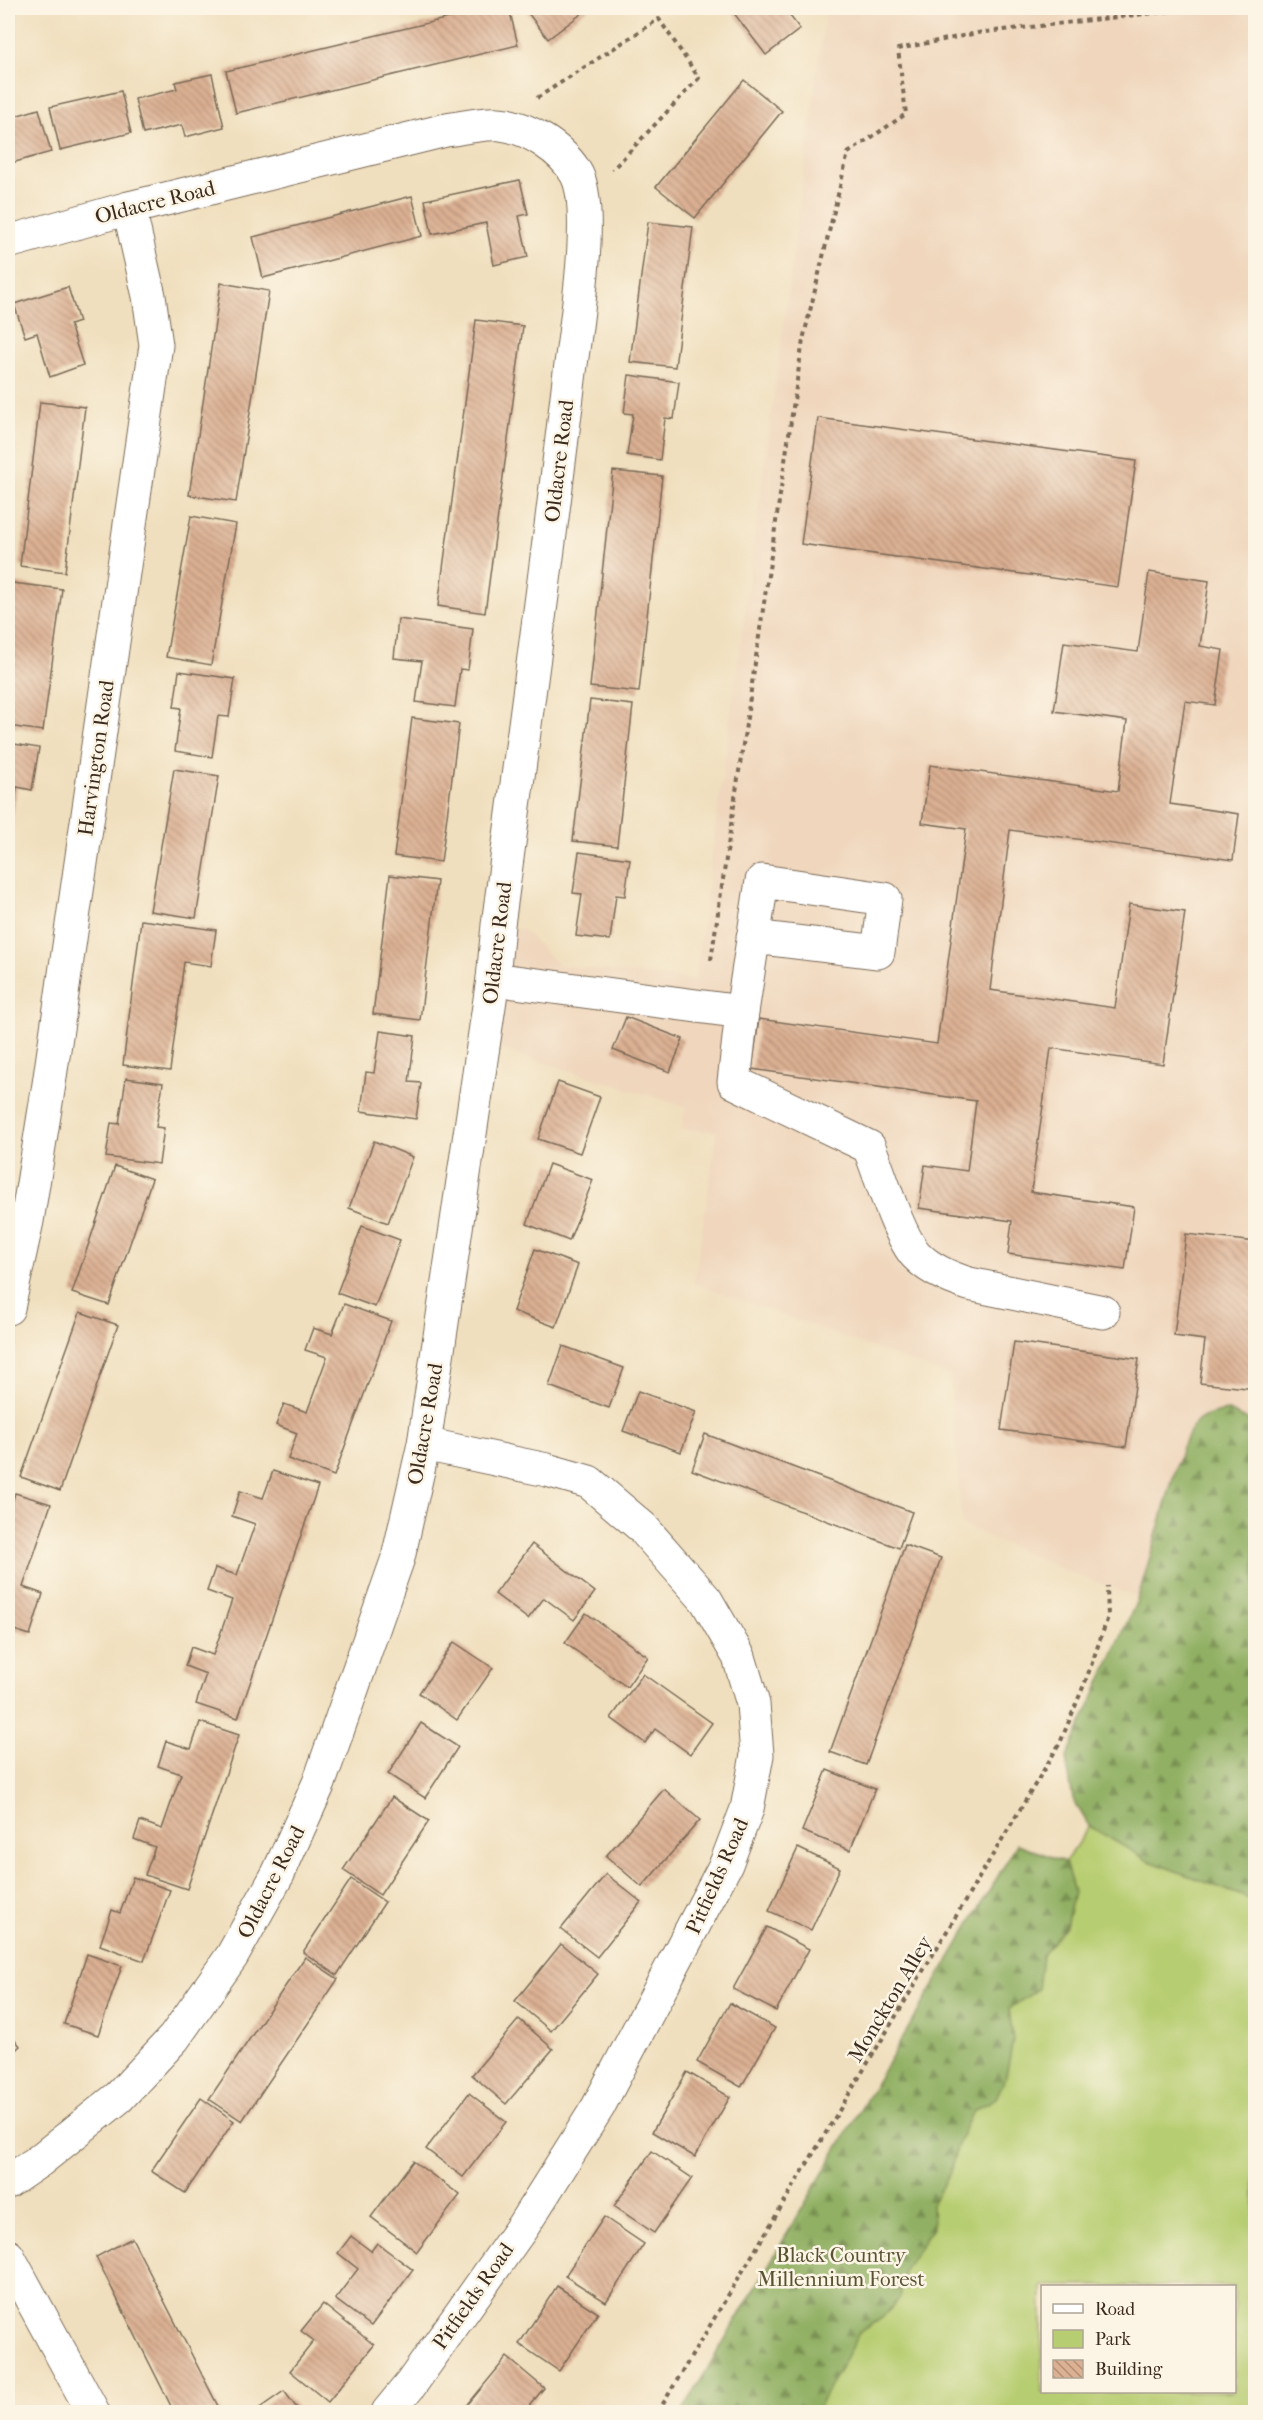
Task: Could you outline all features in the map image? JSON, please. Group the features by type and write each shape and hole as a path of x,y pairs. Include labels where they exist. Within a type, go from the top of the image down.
{"street":[{"name":"Oldacre Road","path":"8,242 129,208 446,130 499,123 526,132 551,145 577,176 583,202 583,259 552,524 498,925 494,979 424,1444 398,1558 320,1784 273,1885 232,1956 174,2038 119,2097 39,2161 8,2182"},
{"name":"Harvington Road","path":"8,1308 27,1221 47,1095 156,345 149,296 129,208"},
{"path":"753,937 734,1082 870,1147 907,1242 923,1261 948,1278 1103,1312"},
{"path":"494,979 742,1012"},
{"name":"Pitfields Road","path":"387,2412 411,2384 523,2226 598,2107 726,1864 747,1809 757,1755 753,1704 739,1657 706,1600 642,1527 589,1482 547,1470 424,1444"},
{"path":"8,2256 93,2412"}],"path":[{"path":"704,1006 803,340 848,153 906,114 898,49 977,33 1171,11 1173,8"},
{"path":"499,123 659,18 699,78 583,202"},
{"name":"Monckton Alley","path":"658,2412 1060,1743 1086,1680 1108,1617 1107,1586"}],"shaded area":[{"path":"826,8 1255,8 1255,1423 1228,1411 1191,1426 1182,1447 1138,1598 1069,1572 962,1525 950,1376 694,1283 717,1131 681,1130 686,1107 484,1044 498,925 524,930 558,965 695,980"}],"green space":[{"path":"1228,1411 1255,1423 1255,1901 1147,1860 1089,1826 1073,1799 1066,1759 1138,1598 1186,1438 1194,1425 1204,1417"},
{"path":"1095,1818 1255,1879 1255,2412 689,2412"},
{"name":"Black Country Millennium Forest","path":"1017,1844 1065,1862 1074,1892 1066,1926 1042,1955 1038,1989 1009,2009 1013,2040 1006,2076 996,2098 973,2111 959,2140 950,2172 932,2204 933,2228 905,2268 900,2298 882,2318 859,2333 816,2412 682,2412"}],"building":[{"path":"491,8 509,8 518,45 236,113 226,71"},
{"path":"524,8 589,8 548,39"},
{"path":"730,8 784,8 800,29 766,55"},
{"path":"212,74 224,127 185,137 182,125 143,134 135,99 177,89 175,82"},
{"path":"744,80 782,111 695,218 656,187"},
{"path":"121,91 131,133 60,150 50,107"},
{"path":"39,109 51,152 8,164 8,118"},
{"path":"520,180 528,214 519,216 528,257 494,265 486,223 432,234 425,200"},
{"path":"412,196 422,236 263,278 253,237"},
{"path":"648,222 693,227 675,367 630,362"},
{"path":"221,283 269,291 236,502 189,495"},
{"path":"68,287 79,322 70,325 83,365 50,377 37,333 25,337 14,304"},
{"path":"476,320 523,326 485,613 438,606"},
{"path":"629,375 679,382 674,419 665,418 660,460 627,455 633,414 624,413"},
{"path":"40,402 85,407 65,572 20,566"},
{"path":"818,418 1136,461 1118,587 801,544"},
{"path":"613,471 662,476 639,692 590,687"},
{"path":"191,516 236,524 211,665 166,657"},
{"path":"1149,572 1209,581 1200,646 1223,650 1215,705 1185,701 1170,804 1239,814 1233,860 1010,830 990,990 1115,1008 1129,904 1185,912 1163,1064 1051,1048 1031,1192 1134,1207 1125,1270 1008,1254 1012,1221 919,1208 925,1165 967,1171 976,1101 752,1069 759,1019 937,1044 966,829 922,823 930,765 1118,791 1127,721 1054,711 1064,642 1138,652"},
{"path":"12,583 62,589 43,731 8,726 8,613"},
{"path":"398,619 473,629 468,670 460,669 455,707 416,702 422,661 394,658"},
{"path":"179,671 235,679 229,717 218,716 212,757 175,751 181,708 174,707"},
{"path":"590,700 633,705 617,846 573,841"},
{"path":"412,718 459,724 441,862 394,856"},
{"path":"8,743 39,748 32,790 17,787 11,826 8,826"},
{"path":"174,769 219,776 196,918 150,911"},
{"path":"579,852 630,859 625,896 616,895 610,940 576,936 582,894 573,893"},
{"path":"390,875 437,881 420,1020 373,1014"},
{"path":"141,920 216,930 211,966 184,962 170,1071 123,1065"},
{"path":"626,1017 683,1039 670,1072 613,1050"},
{"path":"380,1031 415,1036 409,1082 421,1083 416,1119 361,1111 366,1072 374,1073"},
{"path":"126,1078 163,1083 156,1127 164,1128 159,1164 106,1157 111,1123 119,1124"},
{"path":"558,1082 600,1097 580,1153 538,1139"},
{"path":"374,1141 413,1157 388,1223 349,1208"},
{"path":"549,1164 593,1180 569,1241 527,1224"},
{"path":"115,1166 152,1179 109,1305 72,1293"},
{"path":"362,1226 400,1240 375,1307 337,1293"},
{"path":"1186,1234 1256,1242 1256,1389 1200,1383 1205,1340 1174,1336"},
{"path":"535,1249 578,1265 556,1327 513,1311"},
{"path":"344,1304 391,1321 334,1476 288,1459 297,1433 276,1425 284,1404 307,1412 327,1357 305,1350 313,1328 332,1334"},
{"path":"80,1312 118,1325 60,1491 21,1477"},
{"path":"1014,1342 1139,1359 1126,1447 1001,1430"},
{"path":"563,1346 624,1368 609,1408 549,1386"},
{"path":"638,1391 696,1412 681,1452 623,1431"},
{"path":"705,1434 912,1512 899,1548 692,1470"},
{"path":"273,1471 318,1486 238,1718 196,1704 206,1674 185,1666 191,1647 213,1655 232,1600 207,1591 215,1568 237,1575 255,1524 232,1516 240,1491 263,1498"},
{"path":"15,1493 51,1504 23,1587 43,1594 30,1635 11,1629 8,1639 8,1516"},
{"path":"532,1544 595,1592 574,1620 544,1598 528,1619 495,1594"},
{"path":"905,1545 941,1558 866,1765 830,1752"},
{"path":"586,1613 648,1657 627,1687 565,1643"},
{"path":"454,1642 493,1668 457,1720 419,1693"},
{"path":"643,1674 712,1723 690,1754 655,1729 645,1743 611,1718"},
{"path":"200,1722 239,1735 187,1889 145,1875 155,1847 134,1839 140,1821 162,1829 181,1774 158,1766 166,1741 191,1749"},
{"path":"421,1723 458,1747 425,1798 388,1774"},
{"path":"827,1770 875,1789 850,1850 802,1831"},
{"path":"664,1789 700,1820 642,1887 606,1856"},
{"path":"392,1797 429,1821 380,1895 343,1870"},
{"path":"798,1848 840,1868 811,1930 769,1911"},
{"path":"606,1874 641,1902 597,1957 561,1929"},
{"path":"133,1877 170,1890 144,1961 100,1945 112,1910 120,1913"},
{"path":"351,1879 385,1902 337,1975 303,1952"},
{"path":"767,1927 809,1949 776,2011 733,1989"},
{"path":"561,1944 598,1974 551,2031 515,2001"},
{"path":"87,1954 122,1966 98,2035 64,2024"},
{"path":"305,1957 338,1979 242,2121 209,2099"},
{"path":"730,2003 775,2028 741,2087 697,2062"},
{"path":"519,2019 553,2049 506,2104 472,2075"},
{"path":"8,2031 20,2046 8,2057"},
{"path":"687,2072 730,2097 695,2157 652,2132"},
{"path":"469,2093 506,2122 463,2177 426,2149"},
{"path":"201,2098 234,2121 185,2193 151,2171"},
{"path":"652,2151 692,2178 654,2233 614,2206"},
{"path":"413,2161 460,2195 417,2252 371,2217"},
{"path":"604,2217 644,2244 606,2302 565,2276"},
{"path":"351,2236 371,2251 377,2243 413,2270 371,2326 335,2299 358,2269 338,2253"},
{"path":"132,2238 221,2412 174,2412 96,2257"},
{"path":"557,2286 598,2313 559,2371 519,2344"},
{"path":"323,2304 374,2345 328,2402 290,2371 314,2341 301,2331"},
{"path":"507,2357 544,2388 524,2412 468,2412 464,2409"},
{"path":"284,2391 300,2412 254,2412"}]}
